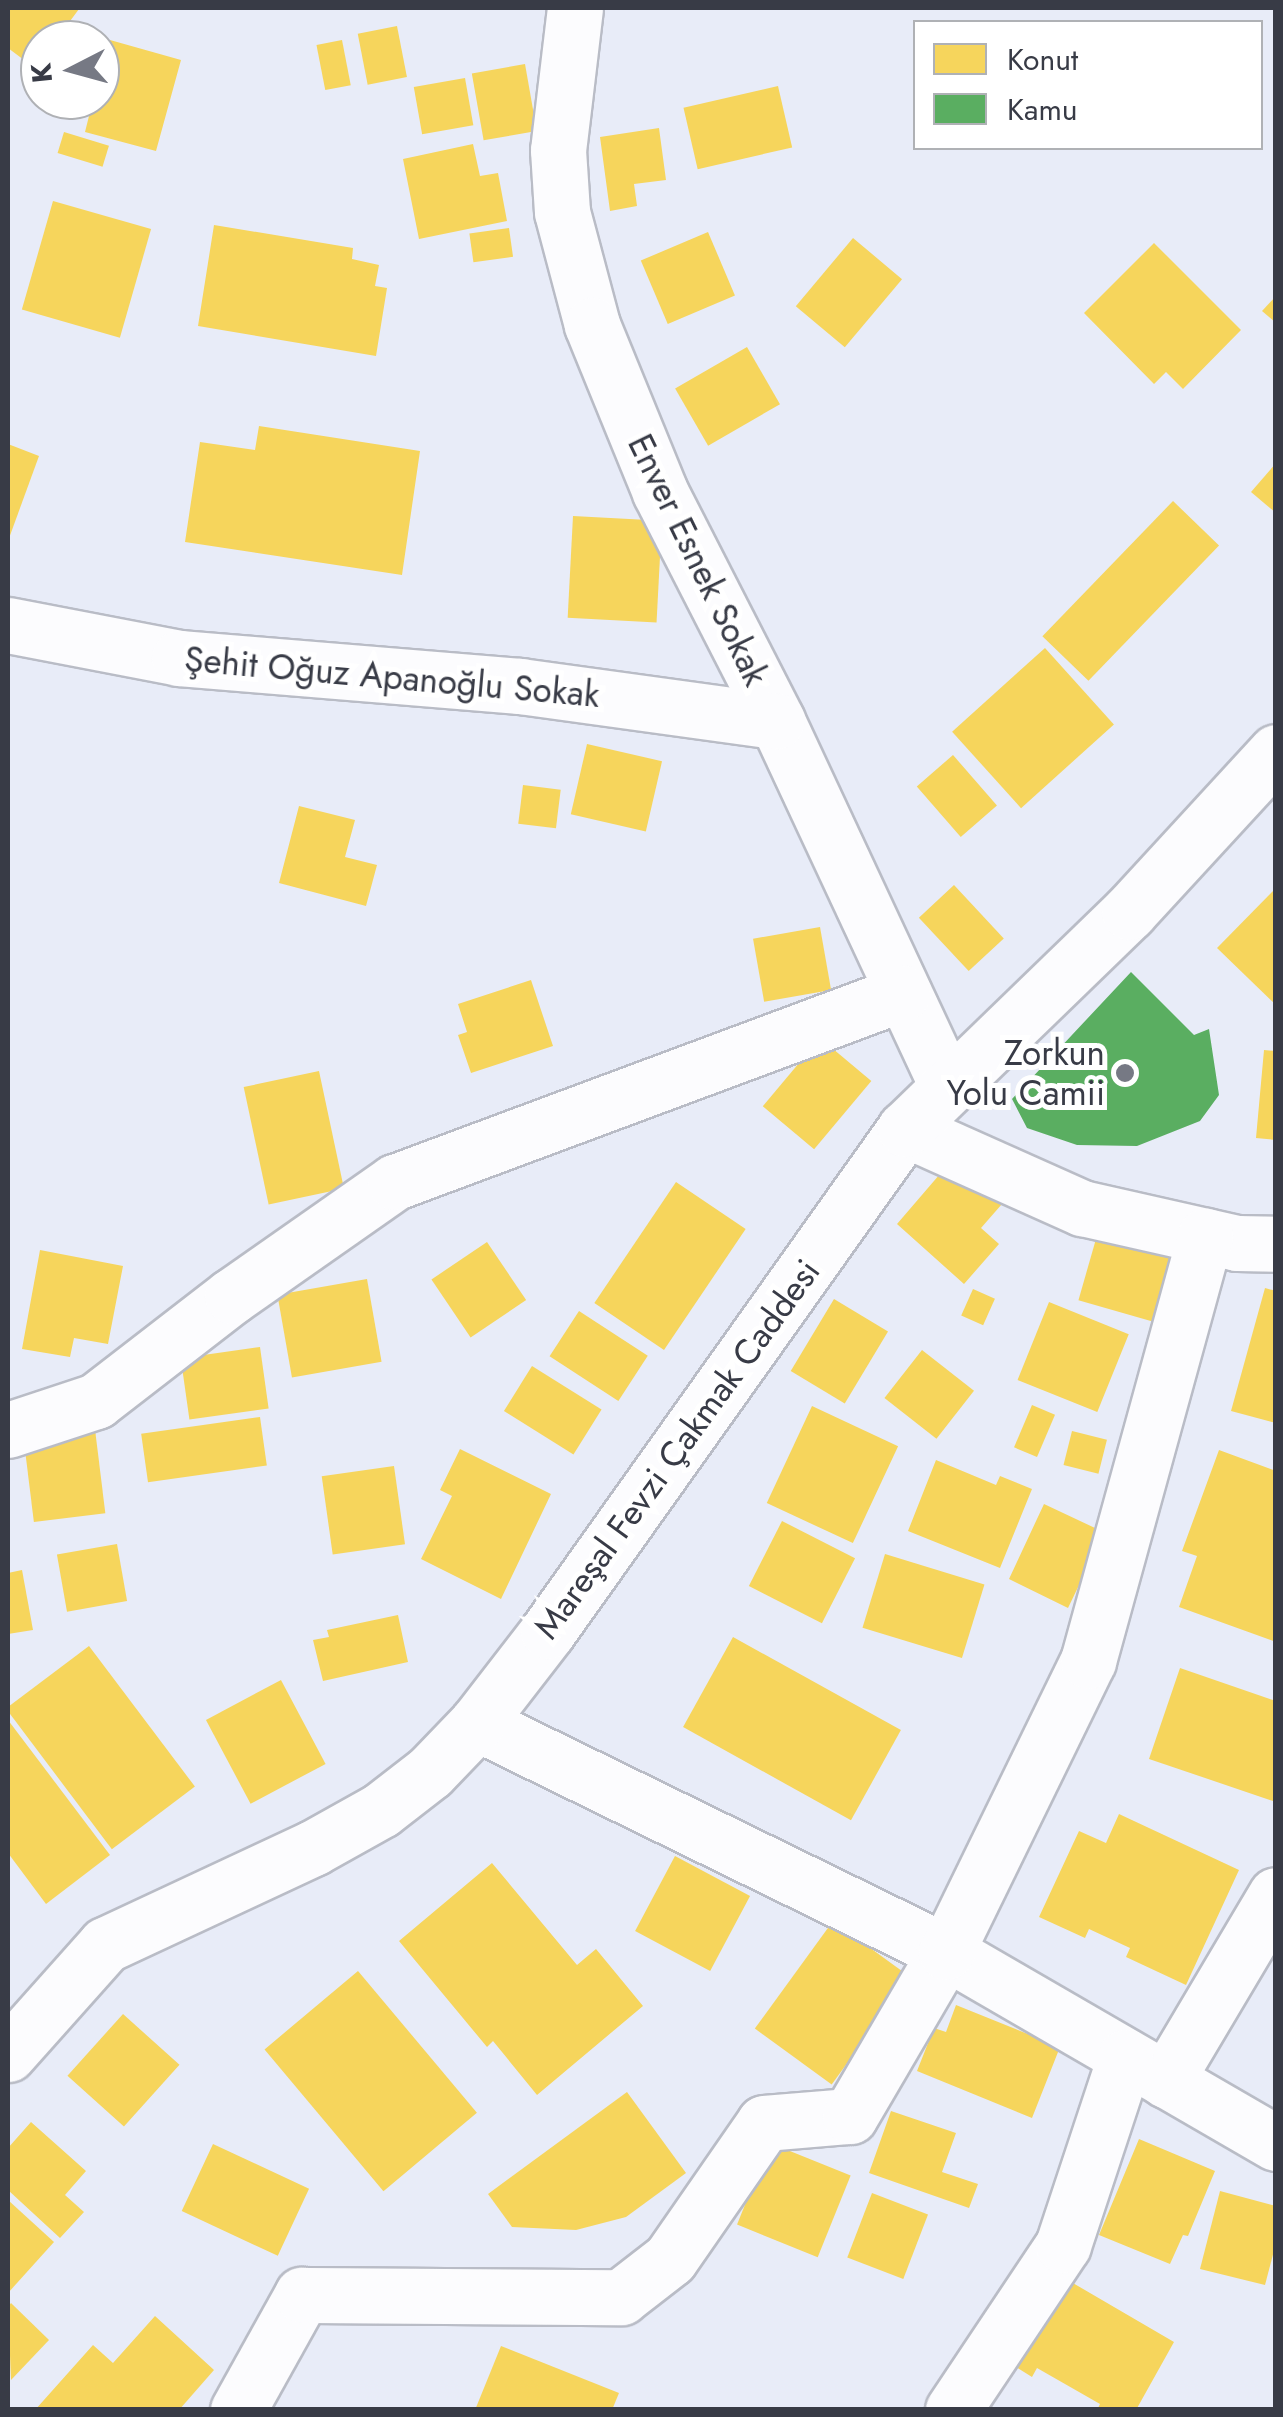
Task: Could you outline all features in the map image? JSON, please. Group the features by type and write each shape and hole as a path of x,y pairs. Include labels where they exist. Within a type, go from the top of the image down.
{"street":[{"name":"Enver Esnek Sokak","path":"574,8 558,150 562,212 582,291 660,492 777,721 947,1085"},
{"name":"Şehit Oğuz Apanoğlu Sokak","path":"8,625 179,658 520,686 777,721"},
{"name":"Mareşal Fevzi Çakmak Caddesi","path":"8,2054 105,1945 313,1848 381,1810 430,1772 477,1723 548,1631 905,1129 1129,912 1276,752"},
{"path":"8,1430 96,1401 232,1296 395,1182 903,993"},
{"path":"905,1129 1082,1208 1237,1243 1276,1244"},
{"path":"238,2410 302,2295 620,2297 670,2259 764,2123 850,2116 946,1952 1088,1660 1205,1236"},
{"path":"477,1723 946,1952 1276,2142"},
{"path":"954,2410 1063,2244 1146,2068 1276,1895"}],"building: Konut":[{"path":"8,8 79,9 71,20 20,20 20,57 8,48"},
{"path":"397,26 407,77 368,85 358,34"},
{"path":"342,40 351,85 325,90 316,45"},
{"path":"120,43 181,60 156,151 85,132 88,120 120,120"},
{"path":"525,64 537,131 484,140 472,73"},
{"path":"465,78 473,125 422,134 414,87"},
{"path":"778,86 792,147 698,169 683,108"},
{"path":"659,128 666,180 634,184 637,206 610,211 600,137"},
{"path":"64,132 109,146 103,167 58,153"},
{"path":"473,144 480,176 498,173 507,221 419,239 403,159"},
{"path":"53,201 151,229 120,338 22,310"},
{"path":"214,225 353,248 352,259 379,265 375,286 387,288 376,356 198,326"},
{"path":"509,228 513,257 473,262 469,234"},
{"path":"708,232 735,296 668,324 641,261"},
{"path":"853,238 902,279 845,347 796,306"},
{"path":"1154,243 1241,330 1183,389 1166,372 1154,384 1084,313"},
{"path":"1276,296 1276,323 1262,311"},
{"path":"747,347 780,404 708,446 675,389"},
{"path":"259,426 420,451 402,575 185,542 200,442 255,450"},
{"path":"8,444 39,456 8,541"},
{"path":"1276,463 1276,513 1251,492"},
{"path":"1173,501 1219,545 1088,681 1042,636"},
{"path":"573,516 662,521 657,623 568,618"},
{"path":"1045,648 1114,725 1021,808 952,732"},
{"path":"587,744 662,761 646,831 571,814"},
{"path":"953,755 997,806 961,837 917,786"},
{"path":"523,785 561,790 556,828 518,824"},
{"path":"299,806 355,820 345,857 377,865 366,906 279,883"},
{"path":"954,885 1004,938 969,971 919,918"},
{"path":"1276,888 1276,1005 1217,948"},
{"path":"820,927 831,990 764,1002 753,939"},
{"path":"531,980 553,1046 471,1073 458,1035 467,1032 458,1004"},
{"path":"820,1038 871,1081 814,1149 763,1106"},
{"path":"1264,1050 1276,1051 1276,1140 1256,1138"},
{"path":"319,1071 344,1188 269,1204 244,1087"},
{"path":"952,1160 1002,1204 981,1228 999,1244 964,1284 897,1224"},
{"path":"676,1182 746,1229 664,1350 594,1303"},
{"path":"1098,1232 1173,1253 1153,1322 1078,1300"},
{"path":"487,1242 526,1300 471,1337 431,1279"},
{"path":"40,1250 123,1266 108,1344 74,1338 70,1357 22,1349"},
{"path":"367,1279 382,1362 292,1378 277,1295"},
{"path":"1265,1288 1276,1291 1276,1423 1231,1411"},
{"path":"973,1289 995,1299 983,1325 961,1315"},
{"path":"834,1299 888,1331 845,1403 791,1371"},
{"path":"1049,1302 1129,1334 1097,1412 1018,1380"},
{"path":"579,1311 648,1356 618,1401 550,1356"},
{"path":"260,1347 269,1408 189,1420 181,1358"},
{"path":"922,1350 974,1391 936,1439 884,1398"},
{"path":"532,1366 602,1409 573,1454 504,1411"},
{"path":"1032,1405 1055,1415 1037,1457 1014,1447"},
{"path":"812,1406 898,1446 853,1543 767,1503"},
{"path":"260,1417 267,1466 148,1482 141,1434"},
{"path":"94,1421 105,1513 34,1522 23,1430"},
{"path":"1072,1431 1107,1440 1098,1474 1064,1465"},
{"path":"460,1449 551,1494 501,1599 421,1559 452,1496 440,1490"},
{"path":"1219,1450 1276,1471 1276,1642 1179,1607 1197,1556 1182,1551"},
{"path":"936,1460 996,1485 1000,1476 1032,1489 1000,1568 908,1531"},
{"path":"394,1466 405,1544 333,1554 322,1476"},
{"path":"1044,1504 1112,1536 1095,1552 1068,1608 1009,1579"},
{"path":"782,1521 855,1558 822,1623 749,1586"},
{"path":"117,1544 127,1601 67,1612 57,1555"},
{"path":"885,1554 984,1584 962,1658 862,1628"},
{"path":"22,1570 33,1630 8,1634 8,1573"},
{"path":"398,1615 408,1662 323,1681 313,1640 329,1637 327,1630"},
{"path":"733,1637 901,1730 851,1820 683,1727"},
{"path":"89,1646 195,1787 112,1849 8,1711 8,1707"},
{"path":"1180,1668 1276,1701 1276,1802 1149,1759"},
{"path":"281,1680 326,1764 251,1804 206,1720"},
{"path":"8,1720 110,1855 46,1904 8,1853"},
{"path":"1119,1814 1239,1870 1186,1985 1126,1957 1130,1948 1089,1929 1085,1938 1039,1917 1079,1831 1106,1843"},
{"path":"675,1856 750,1896 710,1971 635,1931"},
{"path":"492,1863 577,1965 596,1949 643,2006 537,2095 493,2041 487,2047 399,1941"},
{"path":"833,1921 910,1977 832,2084 755,2029"},
{"path":"358,1971 477,2113 383,2191 265,2049"},
{"path":"956,2005 1060,2047 1032,2118 917,2071 934,2028 946,2032"},
{"path":"123,2014 179,2065 124,2127 67,2076"},
{"path":"627,2092 686,2173 626,2217 576,2230 512,2227 488,2194"},
{"path":"891,2111 956,2133 942,2172 978,2184 969,2208 869,2173"},
{"path":"31,2122 86,2171 65,2195 84,2212 60,2238 8,2190 8,2148"},
{"path":"1139,2139 1215,2171 1188,2236 1183,2235 1170,2264 1099,2235"},
{"path":"770,2143 851,2176 818,2257 737,2225"},
{"path":"213,2144 309,2189 278,2256 182,2211"},
{"path":"1220,2191 1276,2206 1276,2243 1265,2285 1200,2269"},
{"path":"872,2193 928,2215 903,2279 847,2257"},
{"path":"8,2200 54,2242 8,2293"},
{"path":"1066,2279 1174,2342 1136,2410 1097,2410 1100,2404 1037,2368 1032,2377 1016,2367"},
{"path":"11,2303 49,2340 11,2380 8,2307"},
{"path":"155,2316 214,2370 179,2410 35,2410 93,2345 113,2363"},
{"path":"501,2346 619,2393 612,2410 475,2410"}],"building: Kamu":[{"name":"Zorkun Yolu Camii","path":"1131,972 1194,1035 1209,1029 1219,1095 1200,1121 1137,1146 1077,1145 1027,1128 1012,1099"}],"place":[{"name":"Zorkun Yolu Camii","path":"1125,1073"}]}
